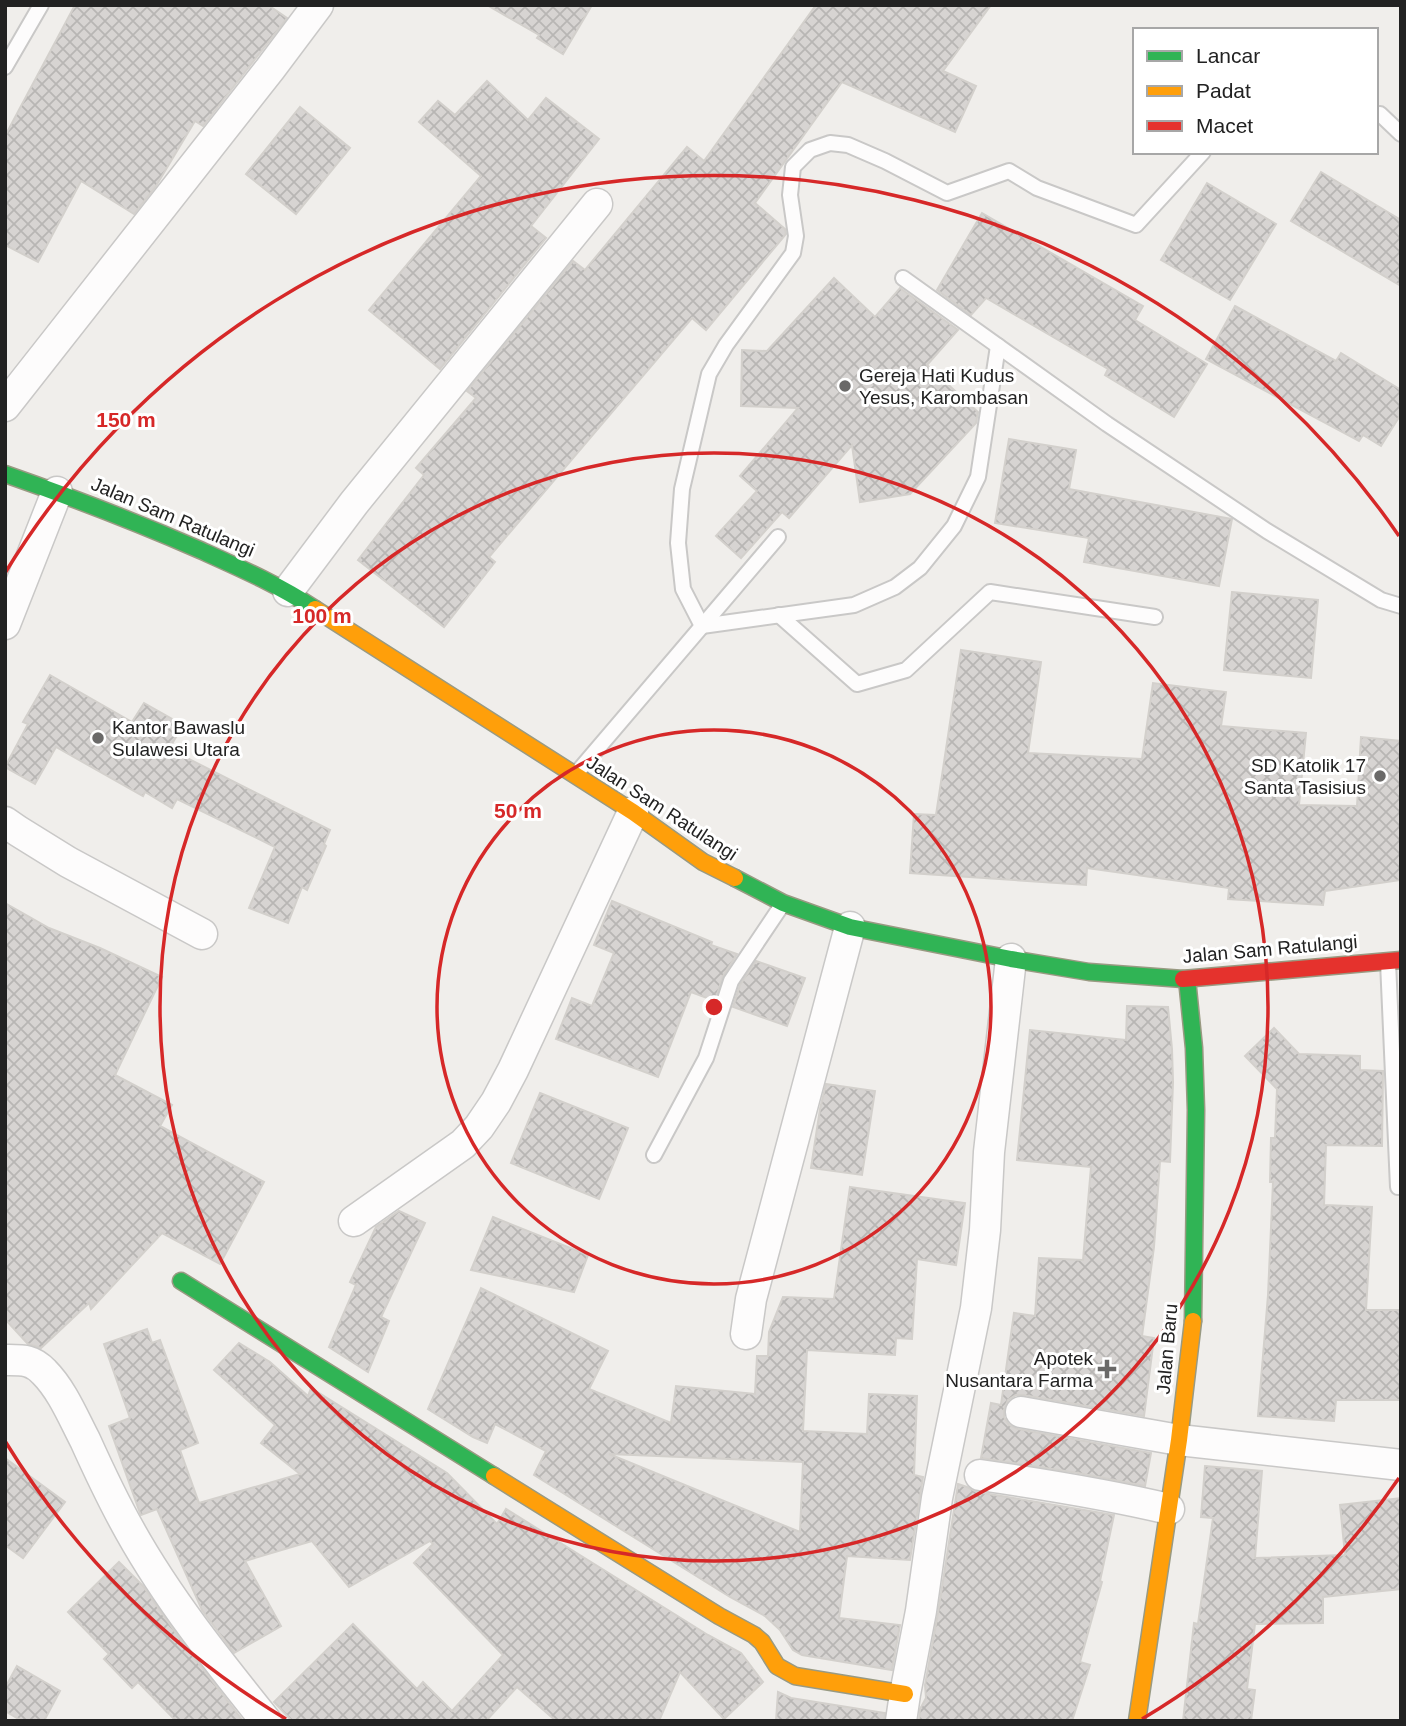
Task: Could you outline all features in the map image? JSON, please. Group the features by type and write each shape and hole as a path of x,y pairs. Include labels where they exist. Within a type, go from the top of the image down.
{"main road":[{"name":"Jalan Sam Ratulangi","path":"5,474 231,562 288,591 633,813 702,862 782,903 850,927 1089,972 1187,979 1394,960"},
{"name":"Jalan Baru","path":"1137,1721 1179,1440 1193,1318 1196,1110 1194,1048 1187,979"},
{"path":"181,1281 670,1586 754,1635 783,1670 795,1676 903,1707"}],"street":[{"path":"5,406 262,80 317,5"},
{"path":"288,591 354,503 597,204"},
{"path":"5,624 57,492"},
{"path":"354,1221 463,1143 479,1127 513,1070 633,813"},
{"path":"5,822 68,862 202,934"},
{"path":"746,1334 751,1299 850,927"},
{"path":"903,1707 921,1611 937,1498 976,1308 985,1230 989,1152 1011,959"},
{"path":"5,1360 27,1360 42,1370 55,1385 130,1531 163,1586 266,1721"},
{"path":"1021,1412 1179,1440 1401,1465"},
{"path":"980,1475 1127,1499 1169,1509"}],"lane":[{"path":"5,67 41,5"},
{"path":"1380,114 1401,134"},
{"path":"702,626 683,589 678,543 682,488 709,374 726,345 793,253 796,236 790,195 793,167 810,150 830,143 848,145 947,193 1009,171 1037,188 1136,225 1201,154"},
{"path":"903,278 1107,424 1267,531 1381,600 1401,606"},
{"path":"702,626 854,605 895,587 920,568 954,526 978,477 998,346"},
{"path":"574,776 778,537"},
{"path":"779,615 857,684 906,670 990,592 1155,617"},
{"path":"654,1155 706,1058 731,981 782,903"},
{"path":"1394,960 1398,1187"}],"building":[{"path":"75,5 268,5 287,18 203,126 195,121 156,186 134,214 81,181 38,262 5,245 5,136"},
{"path":"487,5 592,5 563,54 537,38 539,35"},
{"path":"816,5 991,5 943,71 976,86 955,132 842,82 755,203 785,229 786,234 706,330 692,318 489,557 495,562 444,627 358,560 424,475 416,468 476,398 467,391 573,261 585,270 687,147 704,161"},
{"path":"487,81 528,120 546,98 599,139 531,226 546,238 440,369 369,310 481,176 419,122 438,101 455,115"},
{"path":"300,107 350,148 296,214 246,174"},
{"path":"1321,172 1401,220 1401,286 1291,221"},
{"path":"1207,183 1276,224 1230,300 1161,260"},
{"path":"982,213 1143,306 1135,320 1207,364 1174,417 1105,375 1108,369 986,298 971,315 937,290"},
{"name":"Gereja Hati Kudus Yesus, Karombasan","path":"834,278 875,317 900,288 958,330 927,365 978,412 976,423 910,494 860,502 852,445 789,518 782,512 741,558 716,536 757,491 740,476 798,408 741,406 742,350 767,351"},
{"path":"1235,306 1336,361 1341,353 1401,390 1401,414 1381,446 1363,435 1359,441 1206,359"},
{"path":"1009,439 1076,450 1069,489 1232,519 1219,586 1084,562 1089,538 995,523"},
{"path":"1232,592 1318,600 1311,678 1224,670"},
{"path":"961,650 1041,662 1028,753 1142,759 1153,683 1226,692 1221,726 1306,733 1299,805 1357,806 1361,737 1401,741 1401,880 1325,891 1323,905 1228,899 1229,888 1087,868 1086,885 910,873 914,814 936,815"},
{"path":"50,675 132,722 144,703 183,725 169,749 330,830 307,890 302,887 288,923 249,908 275,847 177,799 172,808 145,792 143,796 56,747 35,784 5,767 28,724 23,722"},
{"path":"612,901 737,954 723,976 715,1001 691,992 658,1077 556,1039 572,998 592,1006 614,953 594,945"},
{"path":"5,903 49,928 162,977 115,1075 172,1105 160,1126 264,1182 220,1264 162,1233 91,1309 89,1303 41,1348 28,1344 5,1319"},
{"path":"756,961 805,978 787,1026 733,1007 740,985"},
{"path":"1127,1006 1168,1007 1172,1049 1170,1162 1160,1161 1154,1247 1142,1336 1154,1338 1144,1416 1016,1395 1008,1400 1004,1417 1009,1425 1018,1429 1151,1453 1145,1486 981,1458 991,1403 1001,1405 1014,1313 1035,1316 1039,1258 1083,1260 1091,1167 1017,1160 1030,1030 1126,1040"},
{"path":"1274,1028 1299,1054 1360,1056 1360,1070 1383,1071 1382,1146 1326,1145 1324,1205 1372,1207 1366,1310 1401,1310 1401,1400 1336,1400 1334,1421 1258,1416 1268,1295 1273,1182 1270,1182 1271,1138 1275,1138 1277,1089 1245,1056"},
{"path":"826,1084 875,1091 862,1175 811,1168"},
{"path":"540,1093 628,1128 599,1199 511,1163"},
{"path":"850,1187 965,1203 956,1265 917,1259 912,1339 896,1338 895,1355 807,1350 803,1431 867,1434 869,1394 917,1396 914,1475 923,1477 910,1560 847,1556 839,1618 900,1625 892,1670 802,1655 793,1650 780,1630 765,1616 534,1475 546,1451 495,1424 487,1443 428,1409 481,1288 608,1351 589,1389 671,1423 676,1386 755,1394 757,1356 768,1356 769,1332 783,1297 834,1299","holes":["609,1454 803,1462 800,1532"]},
{"path":"399,1211 425,1223 381,1317 389,1321 368,1372 329,1347 356,1285 350,1282 376,1227"},
{"path":"493,1217 588,1255 574,1292 471,1270"},
{"path":"147,1329 152,1343 160,1340 198,1443 180,1450 199,1503 300,1474 261,1443 275,1425 214,1370 239,1343 270,1362 308,1396 311,1388 447,1473 497,1524 506,1509 741,1653 763,1682 724,1719 680,1672 659,1721 556,1721 517,1687 486,1721 292,1721 274,1702 353,1624 417,1689 423,1682 452,1711 503,1655 414,1563 433,1544 430,1541 349,1587 312,1541 245,1561 281,1626 234,1653 202,1610 157,1509 141,1515 109,1426 130,1418 104,1344"},
{"path":"5,1458 65,1502 23,1558 5,1545"},
{"path":"1205,1466 1262,1471 1255,1558 1345,1555 1340,1505 1401,1498 1401,1589 1323,1597 1323,1623 1255,1624 1247,1689 1255,1690 1251,1721 1183,1721 1194,1623 1198,1624 1213,1518 1201,1517"},
{"path":"958,1484 977,1492 1114,1515 1100,1581 1102,1582 1080,1662 1090,1665 1072,1721 919,1721 920,1709 926,1698 925,1685"},
{"path":"119,1562 143,1586 243,1721 176,1721 138,1682 132,1688 104,1659 109,1654 68,1612"},
{"path":"17,1666 60,1691 44,1721 22,1721 5,1711 5,1688"},
{"path":"778,1692 791,1698 885,1713 884,1721 776,1721"}],"traffic: fast":[{"path":"5,474 200,550 244,570 315,609"},
{"path":"735,878 783,903 850,927 1089,972 1183,979"},
{"path":"1187,979 1194,1048 1196,1110 1193,1321"},
{"path":"181,1281 494,1476"}],"traffic: slow":[{"path":"315,609 633,812 703,862 735,878"},
{"path":"1137,1721 1179,1440 1193,1321"},
{"path":"494,1476 754,1635 762,1642 777,1666 795,1676 905,1694"}],"traffic: jam":[{"path":"1183,979 1401,960"}],"place":[{"name":"Gereja Hati Kudus Yesus, Karombasan","path":"845,386"},
{"name":"Kantor Bawaslu Sulawesi Utara","path":"98,738"},
{"name":"SD Katolik 17 Santa Tasisius","path":"1380,776"},
{"name":"Apotek Nusantara Farma","path":"1107,1369"}]}
